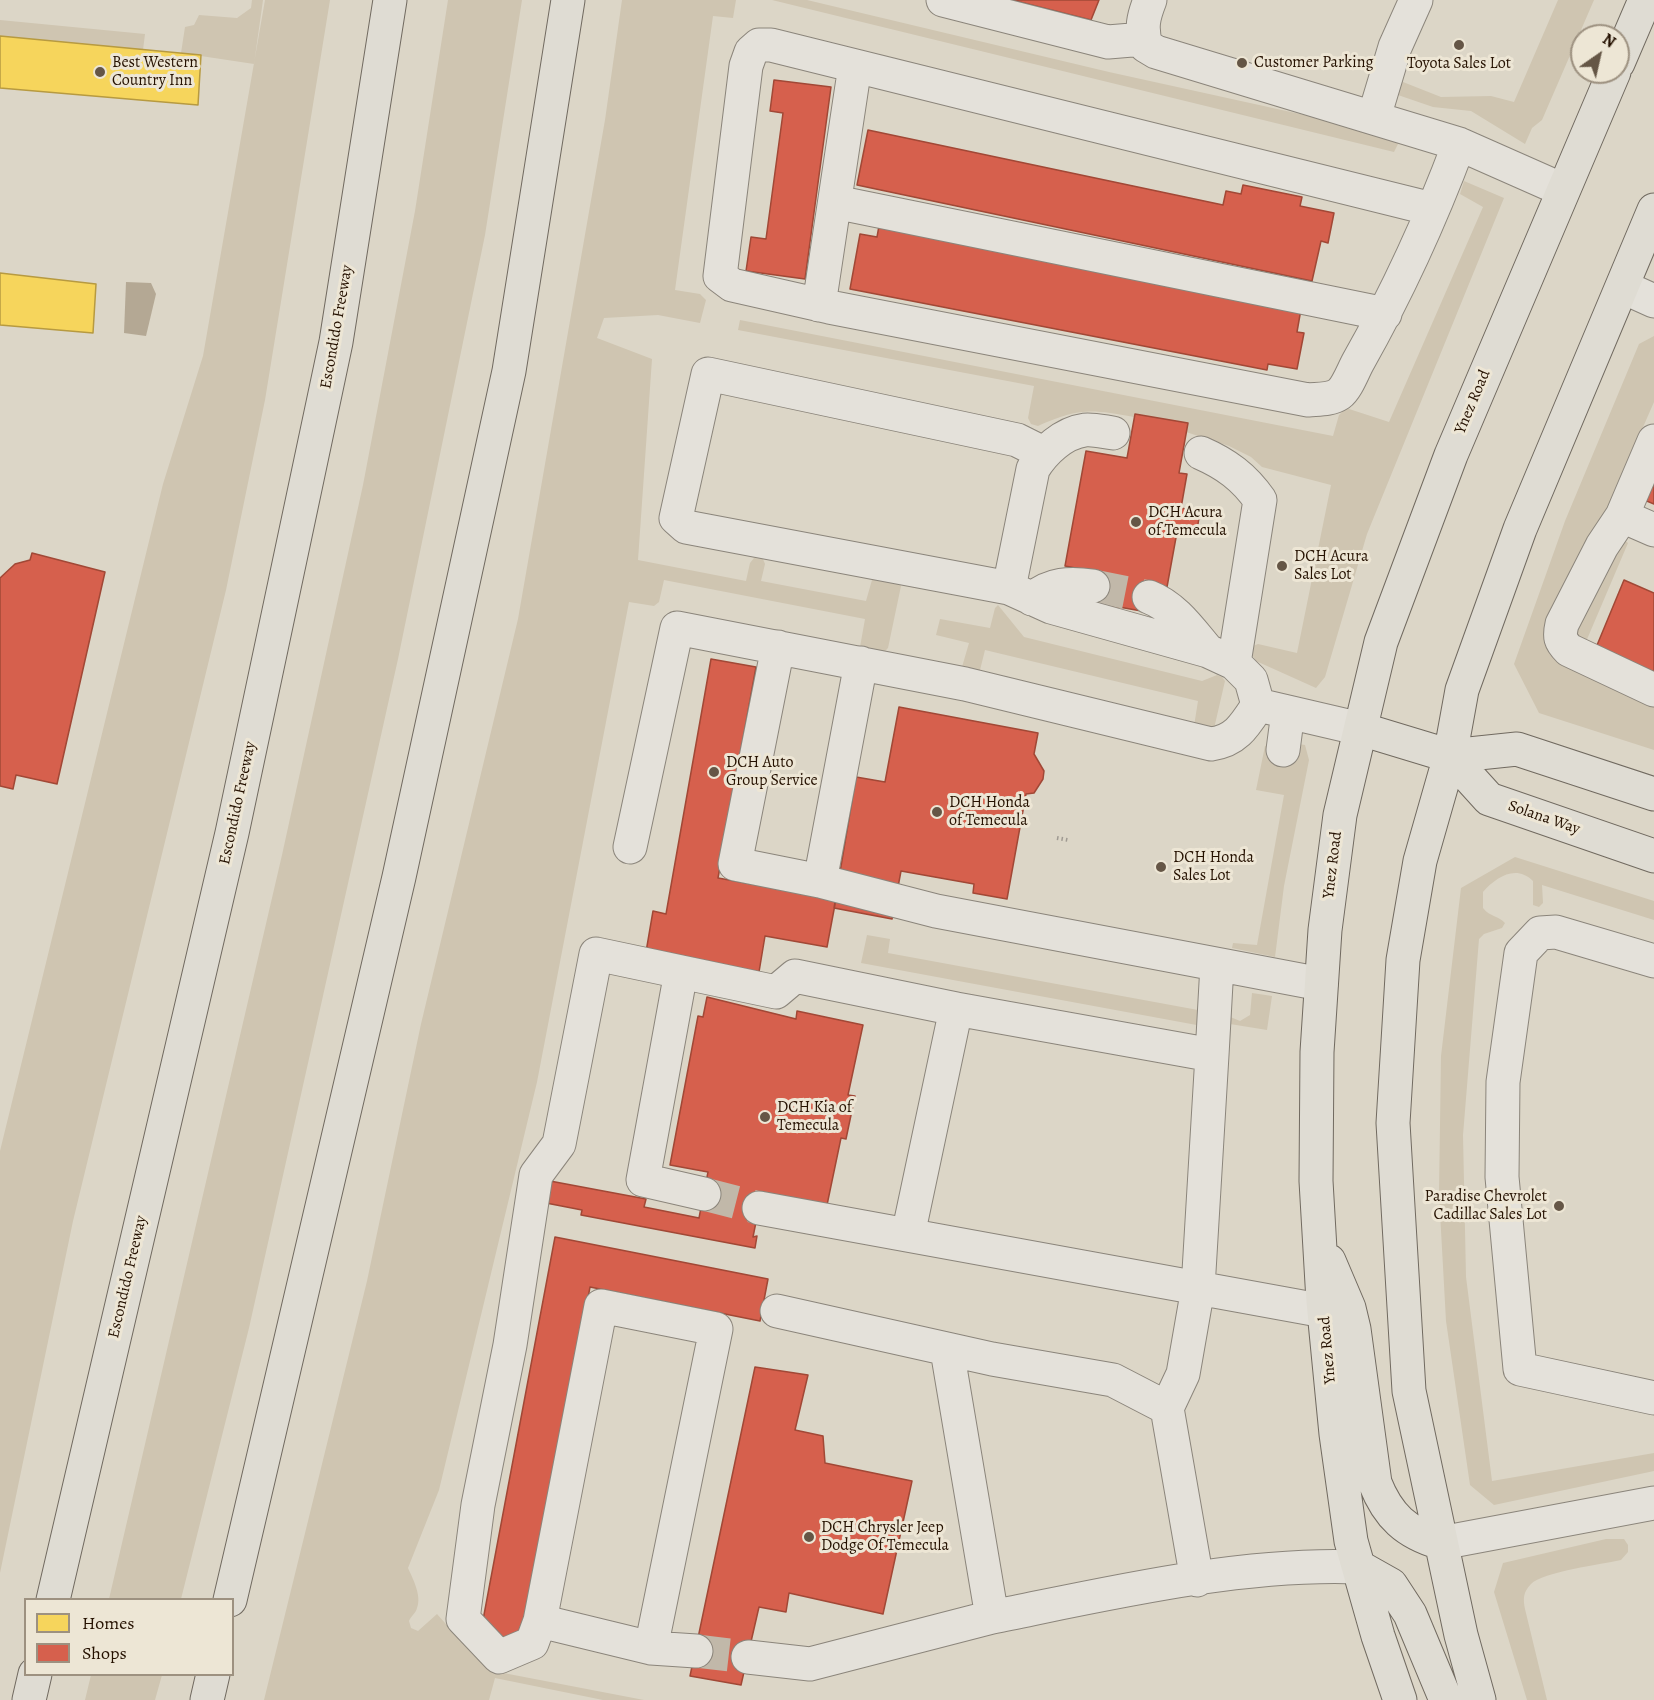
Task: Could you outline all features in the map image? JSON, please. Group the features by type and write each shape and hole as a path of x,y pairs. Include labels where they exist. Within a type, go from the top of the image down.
{"main road":[{"name":"Escondido Freeway","path":"53,1598 232,833 336,342 390,0"},
{"path":"230,1598 399,878 509,371 568,0"},
{"path":"1630,35 1645,0"},
{"name":"Ynez Road","path":"1401,1700 1378,1636 1351,1540 1336,1434 1324,1311 1316,1181 1317,1052 1325,930 1340,815 1381,642 1447,465 1609,84"},
{"path":"1479,1700 1461,1635 1408,1391 1393,1123 1403,960 1422,855 1450,756 1462,690 1520,529 1654,210"},
{"path":"1361,729 1450,756 1517,749 1654,794"},
{"name":"Solana Way","path":"1450,756 1489,800 1654,856"},
{"path":"1320,1240 1352,1318 1375,1483 1384,1505 1410,1530 1422,1538 1441,1543"},
{"path":"1359,1568 1391,1585 1410,1614 1446,1700"},
{"path":"29,1700 35,1676"},
{"path":"207,1700 213,1676"}],"lane":[{"path":"944,0 1108,42 1144,39"},
{"path":"1150,0 1142,20 1144,39 1146,46 1156,52 1459,144 1563,190"},
{"path":"1374,117 1395,47 1416,0"},
{"path":"1432,209 771,45 759,45 751,52 746,66 720,276 732,285 819,305 1308,400 1326,399 1340,393 1385,314 1432,209 1459,144"},
{"path":"819,305 855,66"},
{"path":"835,202 1385,314"},
{"path":"1623,288 1654,301"},
{"path":"1043,453 1017,440 708,374 676,518 686,527 1021,593 1051,607 1221,657"},
{"path":"1021,593 1033,469 1043,453 1065,437 1085,430 1113,433"},
{"path":"1654,441 1622,516 1562,624 1559,636 1561,643 1569,650 1654,690"},
{"path":"1201,453 1219,461 1245,479 1260,500 1221,657"},
{"path":"1622,516 1654,530"},
{"path":"1021,593 1068,583 1093,585"},
{"path":"1149,597 1162,602 1221,657 1251,680 1273,709 1283,750"},
{"path":"630,847 677,628 965,684 1211,744 1226,742 1273,709 1361,729"},
{"path":"778,647 735,864 820,881 1227,985 1321,984"},
{"path":"820,881 861,663"},
{"path":"1654,961 1556,932 1540,933 1521,953 1503,1082 1502,1178 1520,1369 1654,1398"},
{"path":"651,1648 716,1329 601,1306 540,1621 532,1643 499,1657 463,1618 478,1505 510,1345 536,1174 559,1144 596,954 776,992 795,976 956,1009 1212,1055"},
{"path":"681,972 643,1180 704,1194"},
{"path":"1197,1580 1167,1408 1183,1374 1198,1288 1212,1055 1227,985"},
{"path":"908,1235 956,1009"},
{"path":"759,1208 1324,1311"},
{"path":"777,1311 947,1350 1113,1380 1167,1408"},
{"path":"947,1350 992,1617"},
{"path":"1441,1543 1654,1503"},
{"path":"748,1657 810,1664 992,1617 1197,1580 1310,1565 1359,1568"},
{"path":"540,1621 651,1648 696,1651"}],"path":[{"path":"1057,838 1068,840"}],"shaded area":[{"path":"252,0 263,0 254,64 181,53 185,27 194,25 199,15 237,18 251,8"},
{"path":"265,0 330,0 265,400 226,590 73,1221 0,1573 0,1151 163,484 203,356"},
{"path":"448,0 522,0 485,235 398,659 249,1328 181,1598 109,1598 282,855 363,485 415,211"},
{"path":"622,0 736,0 733,18 713,16 675,290 700,294 706,300 700,323 658,315 604,318 597,338 652,359 638,560 746,581 750,563 754,558 763,559 765,564 761,581 866,601 875,577 899,583 901,586 888,648 885,651 860,647 865,619 664,580 659,602 654,606 629,602 537,1082 439,1490 408,1568 418,1598 416,1610 409,1621 411,1628 418,1631 437,1614 469,1650 493,1671 644,1700 603,1700 495,1678 489,1700 264,1700 367,1281 421,1024 518,619 605,120"},
{"path":"772,0 807,0 1109,72 1350,125 1396,139 1398,144 1394,152"},
{"path":"1558,0 1594,0 1584,24 1570,24 1570,55 1542,120 1532,128 1525,144 1471,111 1433,107 1398,95 1399,83 1403,82 1441,97 1491,96 1514,102"},
{"path":"0,20 145,34 143,50 0,36"},
{"path":"1464,181 1504,198 1367,534 1325,677 1316,688 1256,661 1251,653 1253,646 1258,644 1297,653 1331,485 1262,467 1251,457 1229,446 1186,432 1187,423 1135,414 1134,417 1106,412 1085,412 1064,416 1038,426 1031,424 1028,418 1034,386 738,330 740,320 1333,436 1339,415 1346,408 1389,422 1483,207 1460,194"},
{"path":"126,282 151,283 156,294 146,336 124,333"},
{"path":"1654,336 1654,402 1591,546 1555,619 1654,705 1654,750 1539,713 1514,664 1565,521 1639,344"},
{"path":"1621,537 1628,543 1585,644 1573,637"},
{"path":"998,605 1024,637 1202,681 1217,675 1222,677 1225,681 1213,733 1194,726 1198,701 985,650 980,670 976,673 962,667 969,643 936,635 940,619 990,628 995,608"},
{"path":"1279,741 1305,745 1309,760 1284,886 1275,957 1232,948 1233,943 1257,945 1284,795 1256,790 1265,746"},
{"path":"1515,857 1654,901 1654,920 1542,885 1543,903 1539,907 1533,905 1533,881 1520,873 1500,877 1483,892 1483,908 1505,923 1502,928 1484,934 1479,939 1463,1135 1466,1277 1492,1481 1654,1453 1654,1471 1494,1505 1470,1485 1446,1321 1439,1194 1441,1056 1461,888"},
{"path":"867,935 890,939 888,953 1198,1010 1202,1026 861,963"},
{"path":"1252,993 1272,996 1267,1030 1230,1024 1228,1016 1240,1021 1250,1015"},
{"path":"1606,1539 1624,1539 1628,1545 1628,1552 1621,1560 1547,1576 1531,1584 1526,1590 1525,1609 1547,1700 1527,1700 1494,1592 1503,1563"},
{"path":"91,1676 162,1676 155,1700 85,1700"}],"building: Homes":[{"name":"Best Western Country Inn","path":"0,36 201,55 198,105 0,88"},
{"path":"0,273 96,284 93,333 0,325"}],"building: Shops":[{"path":"1012,0 1099,0 1091,20"},
{"path":"774,80 831,87 805,279 746,271 751,237 766,239 783,113 770,111"},
{"path":"868,130 1223,205 1226,191 1241,194 1243,185 1302,197 1300,206 1334,213 1328,243 1321,241 1312,281 857,185"},
{"path":"879,226 1301,309 1297,332 1304,333 1297,369 1268,364 1267,370 850,289 860,234 877,237"},
{"name":"DCH Acura of Temecula","path":"1135,414 1188,423 1179,473 1187,474 1181,508 1200,512 1196,536 1177,532 1167,587 1152,584 1147,612 1091,602 1096,572 1065,566 1086,451 1127,458"},
{"path":"1654,473 1654,504 1642,499"},
{"path":"32,553 105,572 57,784 16,775 13,789 0,786 0,578 15,564 30,560"},
{"path":"1624,580 1654,593 1654,674 1595,650"},
{"name":"DCH Auto Group Service","path":"711,659 756,667 718,878 836,899 827,947 765,936 759,972 646,952 653,911 666,914"},
{"name":"DCH Honda of Temecula","path":"899,707 1038,733 1034,754 1044,771 1043,779 1034,793 1026,794 1007,899 973,893 974,884 901,871 892,919 834,908 856,777 885,782"},
{"name":"DCH Kia of Temecula","path":"707,997 796,1019 797,1011 863,1025 848,1095 855,1096 846,1139 841,1138 827,1205 762,1192 753,1237 757,1236 755,1248 581,1215 582,1210 546,1203 550,1181 646,1199 644,1207 699,1218 708,1172 670,1165 698,1016 703,1017"},
{"path":"555,1237 768,1279 760,1321 590,1287 523,1644 480,1636"},
{"name":"DCH Chrysler Jeep Dodge Of Temecula","path":"755,1367 808,1375 795,1430 823,1436 825,1463 912,1481 883,1614 789,1593 786,1612 759,1607 741,1685 690,1676"}],"tunnel":[{"path":"1093,586 1149,597"},
{"path":"704,1194 759,1208"},
{"path":"696,1651 748,1657"}],"place":[{"name":"Toyota Sales Lot","path":"1459,45"},
{"name":"Customer Parking","path":"1242,63"},
{"name":"Best Western Country Inn","path":"100,72"},
{"name":"DCH Acura of Temecula","path":"1136,522"},
{"name":"DCH Acura Sales Lot","path":"1282,566"},
{"name":"DCH Auto Group Service","path":"714,772"},
{"name":"DCH Honda of Temecula","path":"937,812"},
{"name":"DCH Honda Sales Lot","path":"1161,867"},
{"name":"DCH Kia of Temecula","path":"765,1117"},
{"name":"Paradise Chevrolet Cadillac Sales Lot","path":"1559,1206"},
{"name":"DCH Chrysler Jeep Dodge Of Temecula","path":"809,1537"}]}
